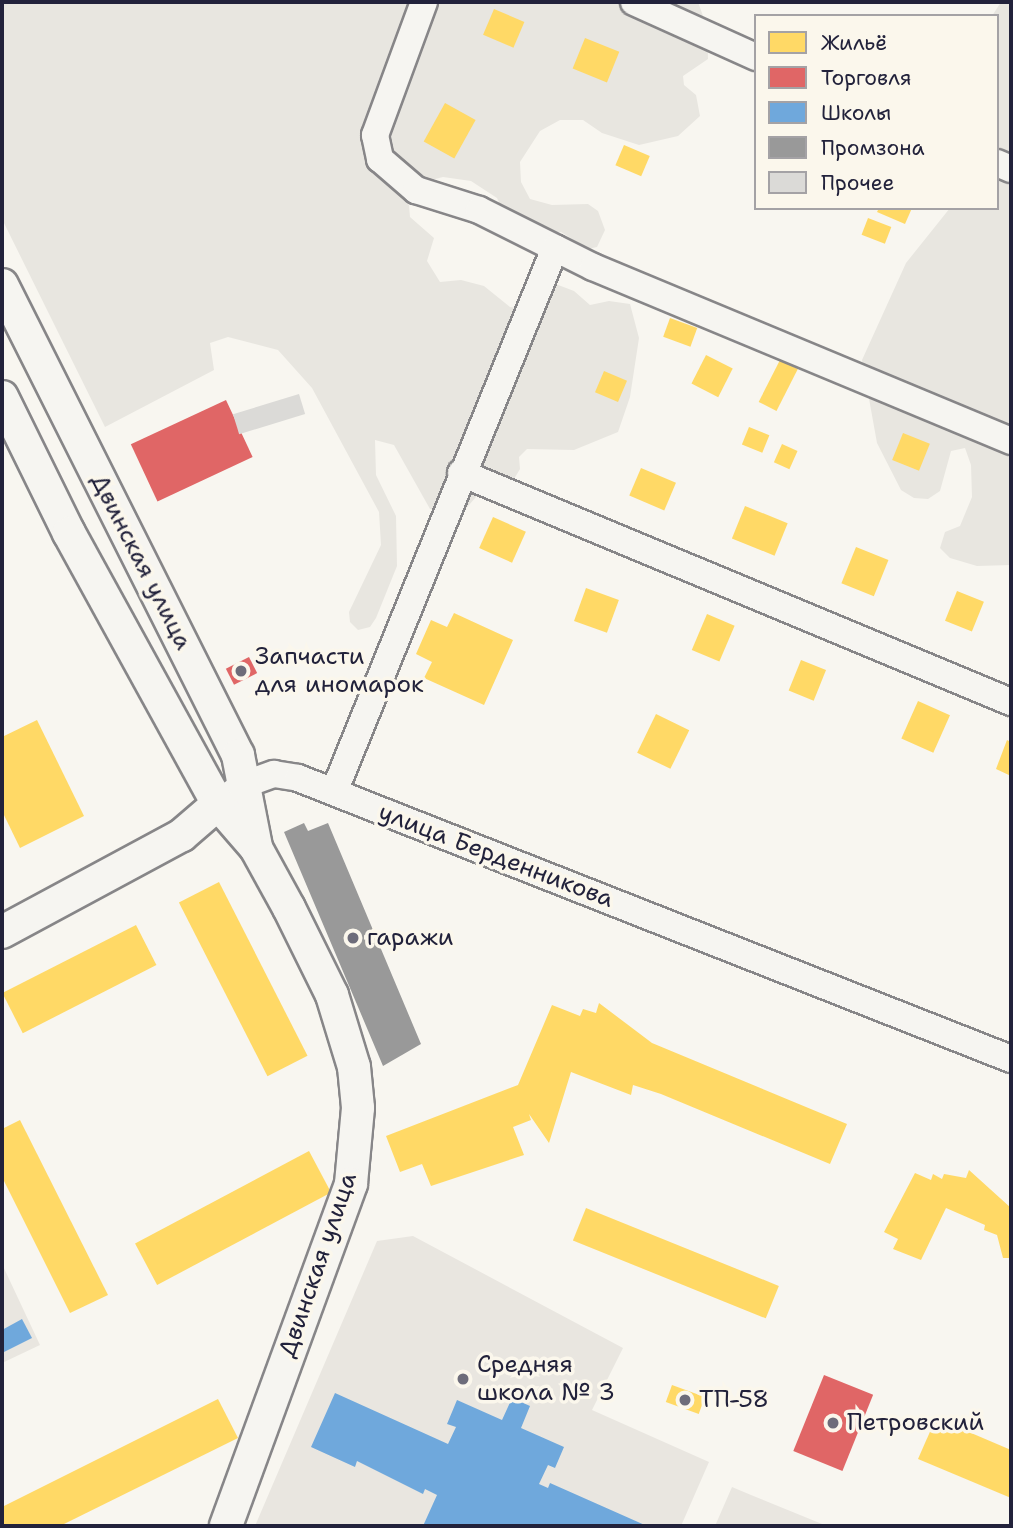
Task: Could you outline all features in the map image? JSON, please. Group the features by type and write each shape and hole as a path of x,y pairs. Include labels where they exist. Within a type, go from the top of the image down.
{"street":[{"path":"424,2 375,135 380,159 416,190 479,210 555,248 776,345 1011,441"},
{"path":"634,2 754,56"},
{"path":"334,792 461,473 555,248"},
{"name":"Двинская улица","path":"2,285 238,755 256,849"},
{"name":"Двинская улица","path":"2,397 69,533 218,804 256,849 332,995 354,1067 358,1108 351,1184 226,1526"},
{"path":"461,473 1011,702"},
{"name":"улица Берденникова","path":"2,932 172,841 243,785 274,774 334,792 1011,1059"}],"shaded area":[{"path":"2,2 698,2 707,27 708,59 683,76 684,85 696,95 700,116 678,136 639,145 602,133 583,120 560,120 540,131 520,162 521,182 530,199 552,205 588,204 598,211 605,230 597,247 588,249 561,232 512,231 497,198 471,181 443,177 416,184 408,194 410,217 434,238 427,261 440,282 461,280 484,286 510,307 522,309 553,283 574,291 590,305 609,301 630,304 639,338 630,397 618,432 574,450 527,449 519,457 520,469 514,479 490,481 462,513 430,509 394,445 375,440 376,475 396,516 397,566 376,618 370,627 358,630 350,622 349,612 381,545 379,512 312,388 278,350 228,337 210,343 214,370 105,427 2,219"},
{"path":"1001,2 1011,2 1011,565 977,566 950,558 940,548 945,532 960,526 972,497 971,465 965,448 951,451 940,491 928,499 914,498 901,490 877,443 862,360 906,263 948,210 999,210 999,14 993,14"},
{"name":"Средняя школа № 3","path":"413,1236 623,1348 592,1410 709,1462 681,1526 255,1526 377,1241"},
{"path":"2,1264 40,1345 2,1363"},
{"path":"732,1487 751,1495 827,1526 715,1526"}],"building: Жильё":[{"path":"494,9 524,22 513,48 483,35"},
{"path":"585,38 619,52 607,82 573,69"},
{"path":"445,103 476,120 454,158 424,141"},
{"path":"624,145 650,156 641,176 615,165"},
{"path":"878,210 911,210 905,224 877,212"},
{"path":"868,218 891,227 885,244 862,235"},
{"path":"670,318 697,328 690,347 663,337"},
{"path":"706,355 733,369 718,397 691,384"},
{"path":"780,360 798,369 776,411 759,402"},
{"path":"604,371 627,381 618,402 595,392"},
{"path":"749,427 769,435 762,453 742,445"},
{"path":"903,433 930,444 919,471 892,460"},
{"path":"782,444 798,451 789,469 774,462"},
{"path":"641,468 676,483 664,510 629,496"},
{"path":"745,506 788,523 775,556 732,538"},
{"path":"493,517 526,532 512,563 479,548"},
{"path":"856,547 888,560 874,596 841,583"},
{"path":"586,588 619,600 607,633 574,621"},
{"path":"957,591 984,602 972,632 945,621"},
{"path":"454,613 513,640 484,705 424,678 432,662 416,654 431,620 447,627"},
{"path":"707,614 735,626 719,662 692,650"},
{"path":"801,660 826,670 814,701 789,691"},
{"path":"918,701 950,715 933,753 901,738"},
{"path":"656,714 689,730 670,769 637,753"},
{"path":"37,720 84,816 20,848 2,811 2,737"},
{"path":"1007,740 1011,742 1011,776 996,769"},
{"path":"219,882 308,1056 267,1076 179,902"},
{"path":"136,925 156,965 23,1033 2,993"},
{"path":"599,1003 652,1043 847,1124 830,1164 661,1094 633,1085 631,1095 571,1072 549,1143 529,1114 531,1120 513,1127 524,1155 431,1186 422,1164 400,1172 386,1136 518,1085 552,1005 580,1016 583,1009 596,1013"},
{"path":"20,1120 108,1295 70,1313 2,1177 2,1129"},
{"path":"309,1151 331,1192 157,1285 135,1243"},
{"path":"969,1170 1011,1208 1011,1258 1003,1258 997,1235 984,1230 985,1225 946,1208 921,1260 893,1249 898,1239 884,1232 915,1173 931,1180 933,1174 942,1179 944,1174 966,1178"},
{"path":"586,1208 779,1286 766,1318 573,1240"},
{"name":"ТП-58","path":"672,1385 705,1397 699,1414 666,1402"},
{"path":"218,1399 238,1438 60,1526 2,1526 2,1507"},
{"path":"936,1418 1011,1450 1011,1498 918,1459"}],"building: Торговля":[{"path":"226,400 253,457 157,501 131,444"},
{"name":"Запчасти для иномарок","path":"249,657 257,673 234,685 226,669"},
{"name":"Петровский","path":"824,1375 873,1395 842,1471 793,1451"}],"building: Школы":[{"path":"22,1319 32,1338 2,1353 2,1330"},
{"path":"335,1393 448,1444 456,1427 447,1424 457,1400 502,1420 512,1398 530,1406 521,1428 564,1447 555,1468 548,1465 539,1484 548,1488 550,1483 647,1526 423,1526 437,1495 425,1489 423,1494 357,1461 355,1467 311,1447"}],"building: Промзона":[{"name":"гаражи","path":"304,823 308,831 328,823 421,1044 383,1066 284,832"}],"building: Прочее":[{"path":"299,394 305,414 239,434 233,414"}],"place":[{"name":"Запчасти для иномарок","path":"241,671"},
{"name":"гаражи","path":"353,938"},
{"name":"Средняя школа № 3","path":"463,1379"},
{"name":"ТП-58","path":"685,1400"},
{"name":"Петровский","path":"833,1423"}]}
